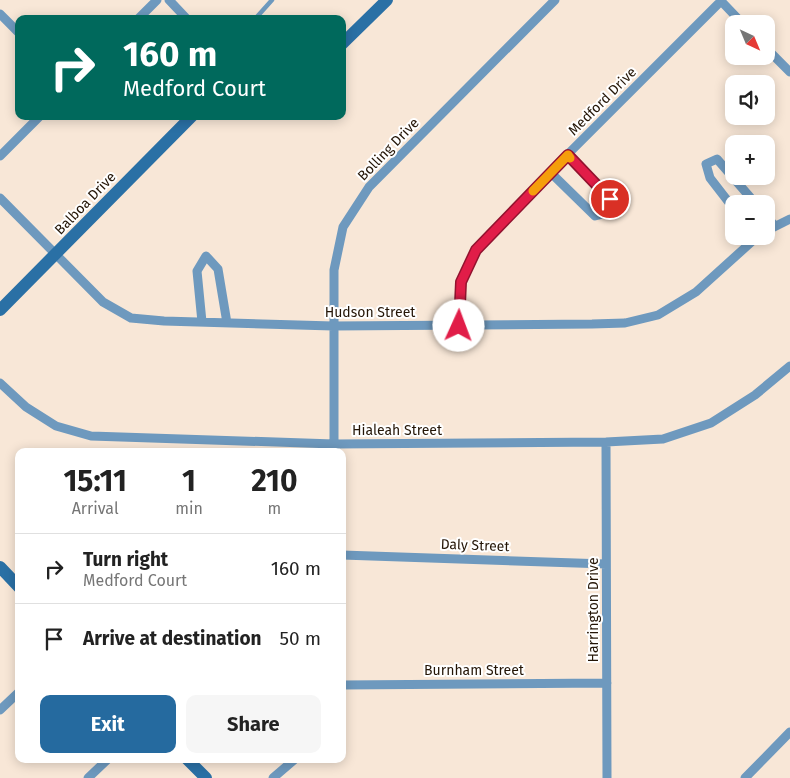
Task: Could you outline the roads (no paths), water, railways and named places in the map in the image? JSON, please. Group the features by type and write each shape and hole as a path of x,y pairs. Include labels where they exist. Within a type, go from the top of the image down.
{"street":[{"path":"142,15 157,0"},
{"path":"169,0 183,15"},
{"path":"346,40 387,0"},
{"name":"Bolling Drive","path":"334,448 334,270 343,227 370,187 555,0"},
{"path":"720,1 734,15"},
{"name":"Medford Drive","path":"459,326 461,282 476,250 720,1"},
{"path":"0,14 15,29"},
{"path":"775,57 790,72"},
{"path":"0,156 36,120"},
{"name":"Balboa Drive","path":"0,310 188,120"},
{"path":"551,173 596,216 607,213 610,199 568,155"},
{"path":"725,197 710,178 706,164 717,159 748,195"},
{"name":"Hudson Street","path":"0,198 103,302 131,318 164,321 333,326 459,326 625,322 658,315 696,292 748,245"},
{"path":"775,226 790,218"},
{"path":"202,322 197,272 206,256 218,269 227,323"},
{"name":"Hialeah Street","path":"0,383 26,407 56,426 91,436 334,448 663,439 711,423 755,395 790,366"},
{"name":"Harrington Drive","path":"606,442 607,778"},
{"name":"Daly Street","path":"346,554 606,564"},
{"path":"0,567 15,583"},
{"name":"Burnham Street","path":"346,685 607,683"},
{"path":"0,710 15,696"},
{"path":"745,778 790,732"},
{"path":"88,778 104,763"},
{"path":"191,763 206,778"},
{"path":"273,778 290,763"}],"lane":[{"path":"259,15 272,0"}]}
